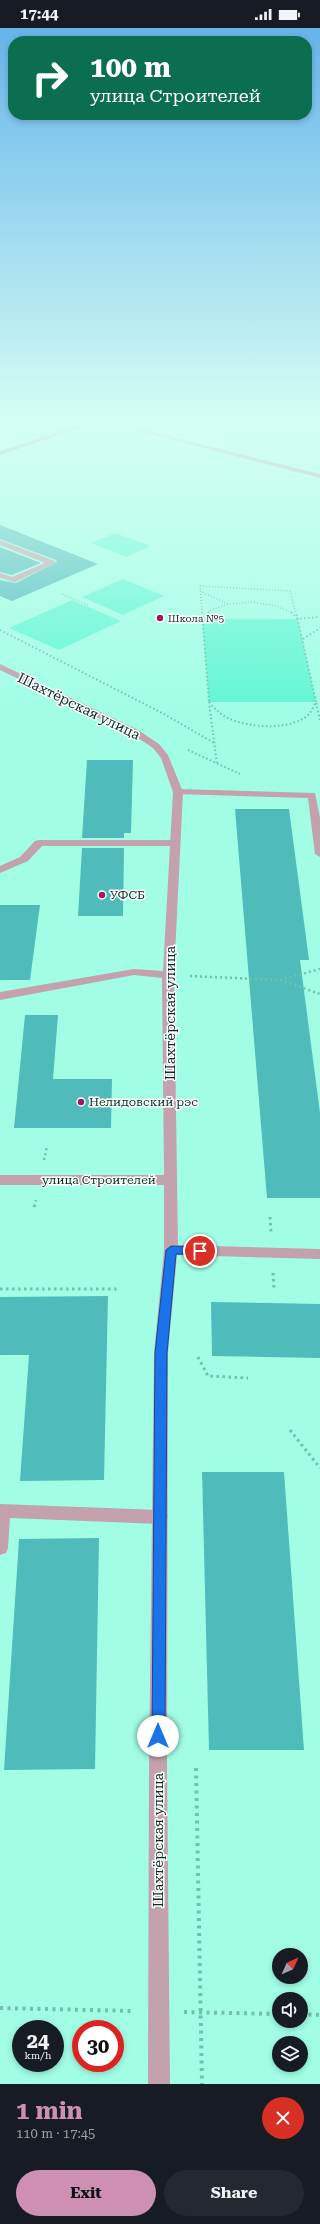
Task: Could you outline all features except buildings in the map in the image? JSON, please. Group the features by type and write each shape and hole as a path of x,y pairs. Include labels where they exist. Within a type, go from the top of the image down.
{"street":[{"path":"0,542 52,563 12,580 0,575"},
{"name":"Шахтёрская улица","path":"0,667 135,732 156,746 165,757 178,792 168,975 171,1180"},
{"path":"178,792 316,795 320,854"},
{"path":"0,870 24,859 39,843 175,843"},
{"path":"0,996 134,972 168,975"},
{"name":"улица Строителей","path":"0,1180 171,1180 171,1250"},
{"path":"171,1250 320,1254"},
{"name":"Шахтёрская улица","path":"159,2084 161,1353 171,1250"},
{"path":"0,1548 2,1511 160,1517"}],"path":[{"path":"217,764 216,745 209,702 200,586 290,591 303,639 320,720"},
{"path":"200,591 228,604"},
{"path":"62,594 88,605"},
{"path":"202,619 213,609 228,604 253,602 272,605 288,610 298,619 320,617"},
{"path":"303,639 320,628"},
{"path":"0,630 162,713 216,745"},
{"path":"209,702 219,714 231,720 265,725 298,720 313,710 316,702"},
{"path":"188,750 244,776"},
{"path":"280,980 320,969"},
{"path":"168,975 280,980 320,994"},
{"path":"0,1289 120,1289"},
{"path":"198,1357 208,1376 248,1378"},
{"path":"290,1430 320,1468"},
{"path":"196,1768 202,2084"},
{"path":"308,2014 320,2015"}],"green space":[{"path":"115,533 151,546 127,557 91,543"},
{"path":"123,579 164,596 123,615 82,597"},
{"path":"72,600 121,621 59,650 9,628"},
{"path":"202,619 298,619 316,702 209,702"}],"place":[{"name":"Школа №5","path":"160,618"},
{"name":"УФСБ","path":"102,895"},
{"name":"Нелидовский рэс","path":"81,1102"}],"route":[{"path":"158,1736 161,1353 171,1250 200,1251"}]}
